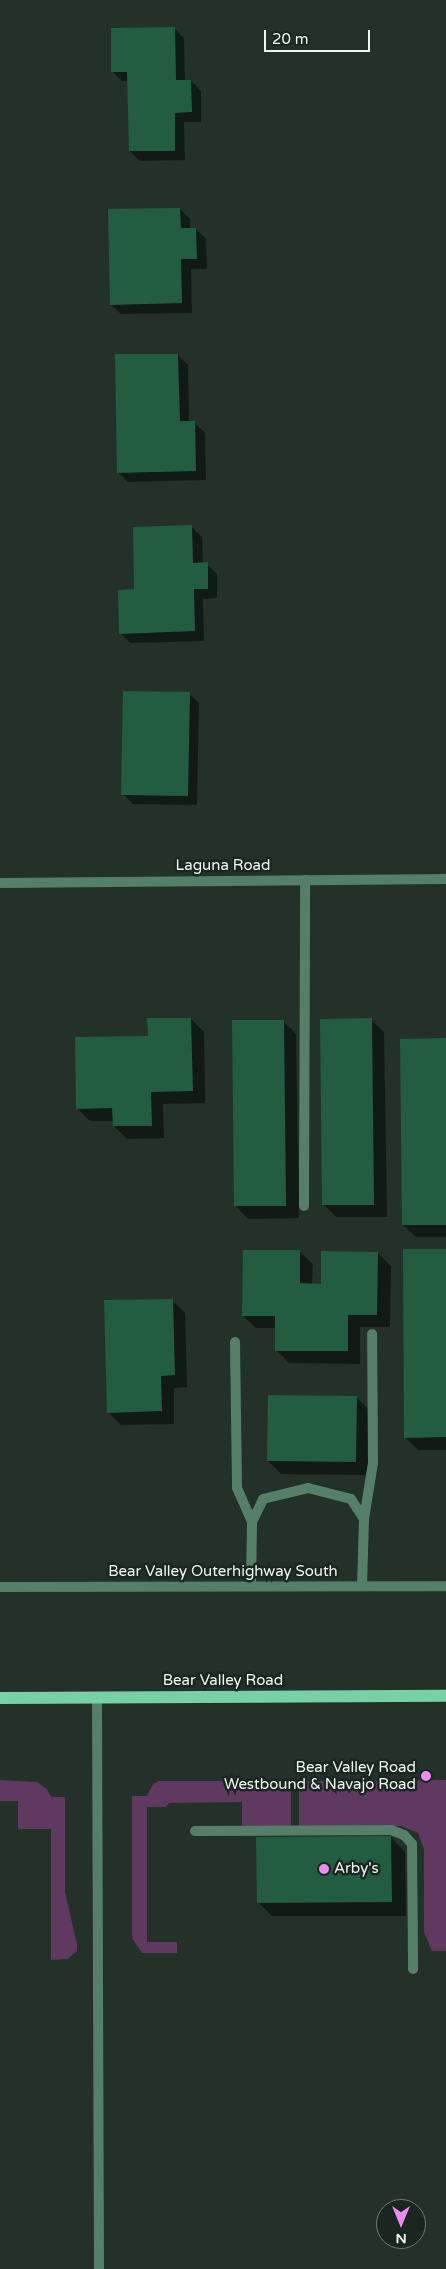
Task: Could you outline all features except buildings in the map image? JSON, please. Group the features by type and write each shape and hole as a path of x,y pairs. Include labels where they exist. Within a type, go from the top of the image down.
{"main road":[{"name":"Bear Valley Road","path":"0,1698 446,1696"}],"street":[{"name":"Laguna Road","path":"0,882 446,879"},
{"path":"304,1206 305,880"},
{"path":"362,1586 364,1520 374,1463 372,1334"},
{"path":"235,1342 237,1488 252,1522 251,1586"},
{"path":"252,1522 264,1500 308,1488 351,1500 364,1520"},
{"name":"Bear Valley Outerhighway South","path":"0,1587 446,1586"},
{"path":"97,1698 99,2269"},
{"path":"195,1831 392,1830 404,1835 412,1844 413,1969"}],"shaded area":[{"path":"0,1780 37,1782 47,1789 51,1797 65,1797 65,1892 77,1944 77,1951 68,1959 51,1960 51,1829 18,1829 18,1801 0,1801"},
{"path":"446,1780 446,1951 432,1951 424,1932 424,1849 418,1833 401,1826 299,1827 299,1781"},
{"path":"159,1781 291,1781 291,1827 242,1827 242,1802 169,1803 166,1807 147,1807 147,1942 177,1942 177,1953 142,1953 132,1938 132,1796 147,1796 153,1784"}],"place":[{"name":"Bear Valley Road Westbound & Navajo Road","path":"426,1776"},
{"name":"Arby's","path":"324,1869"}]}
